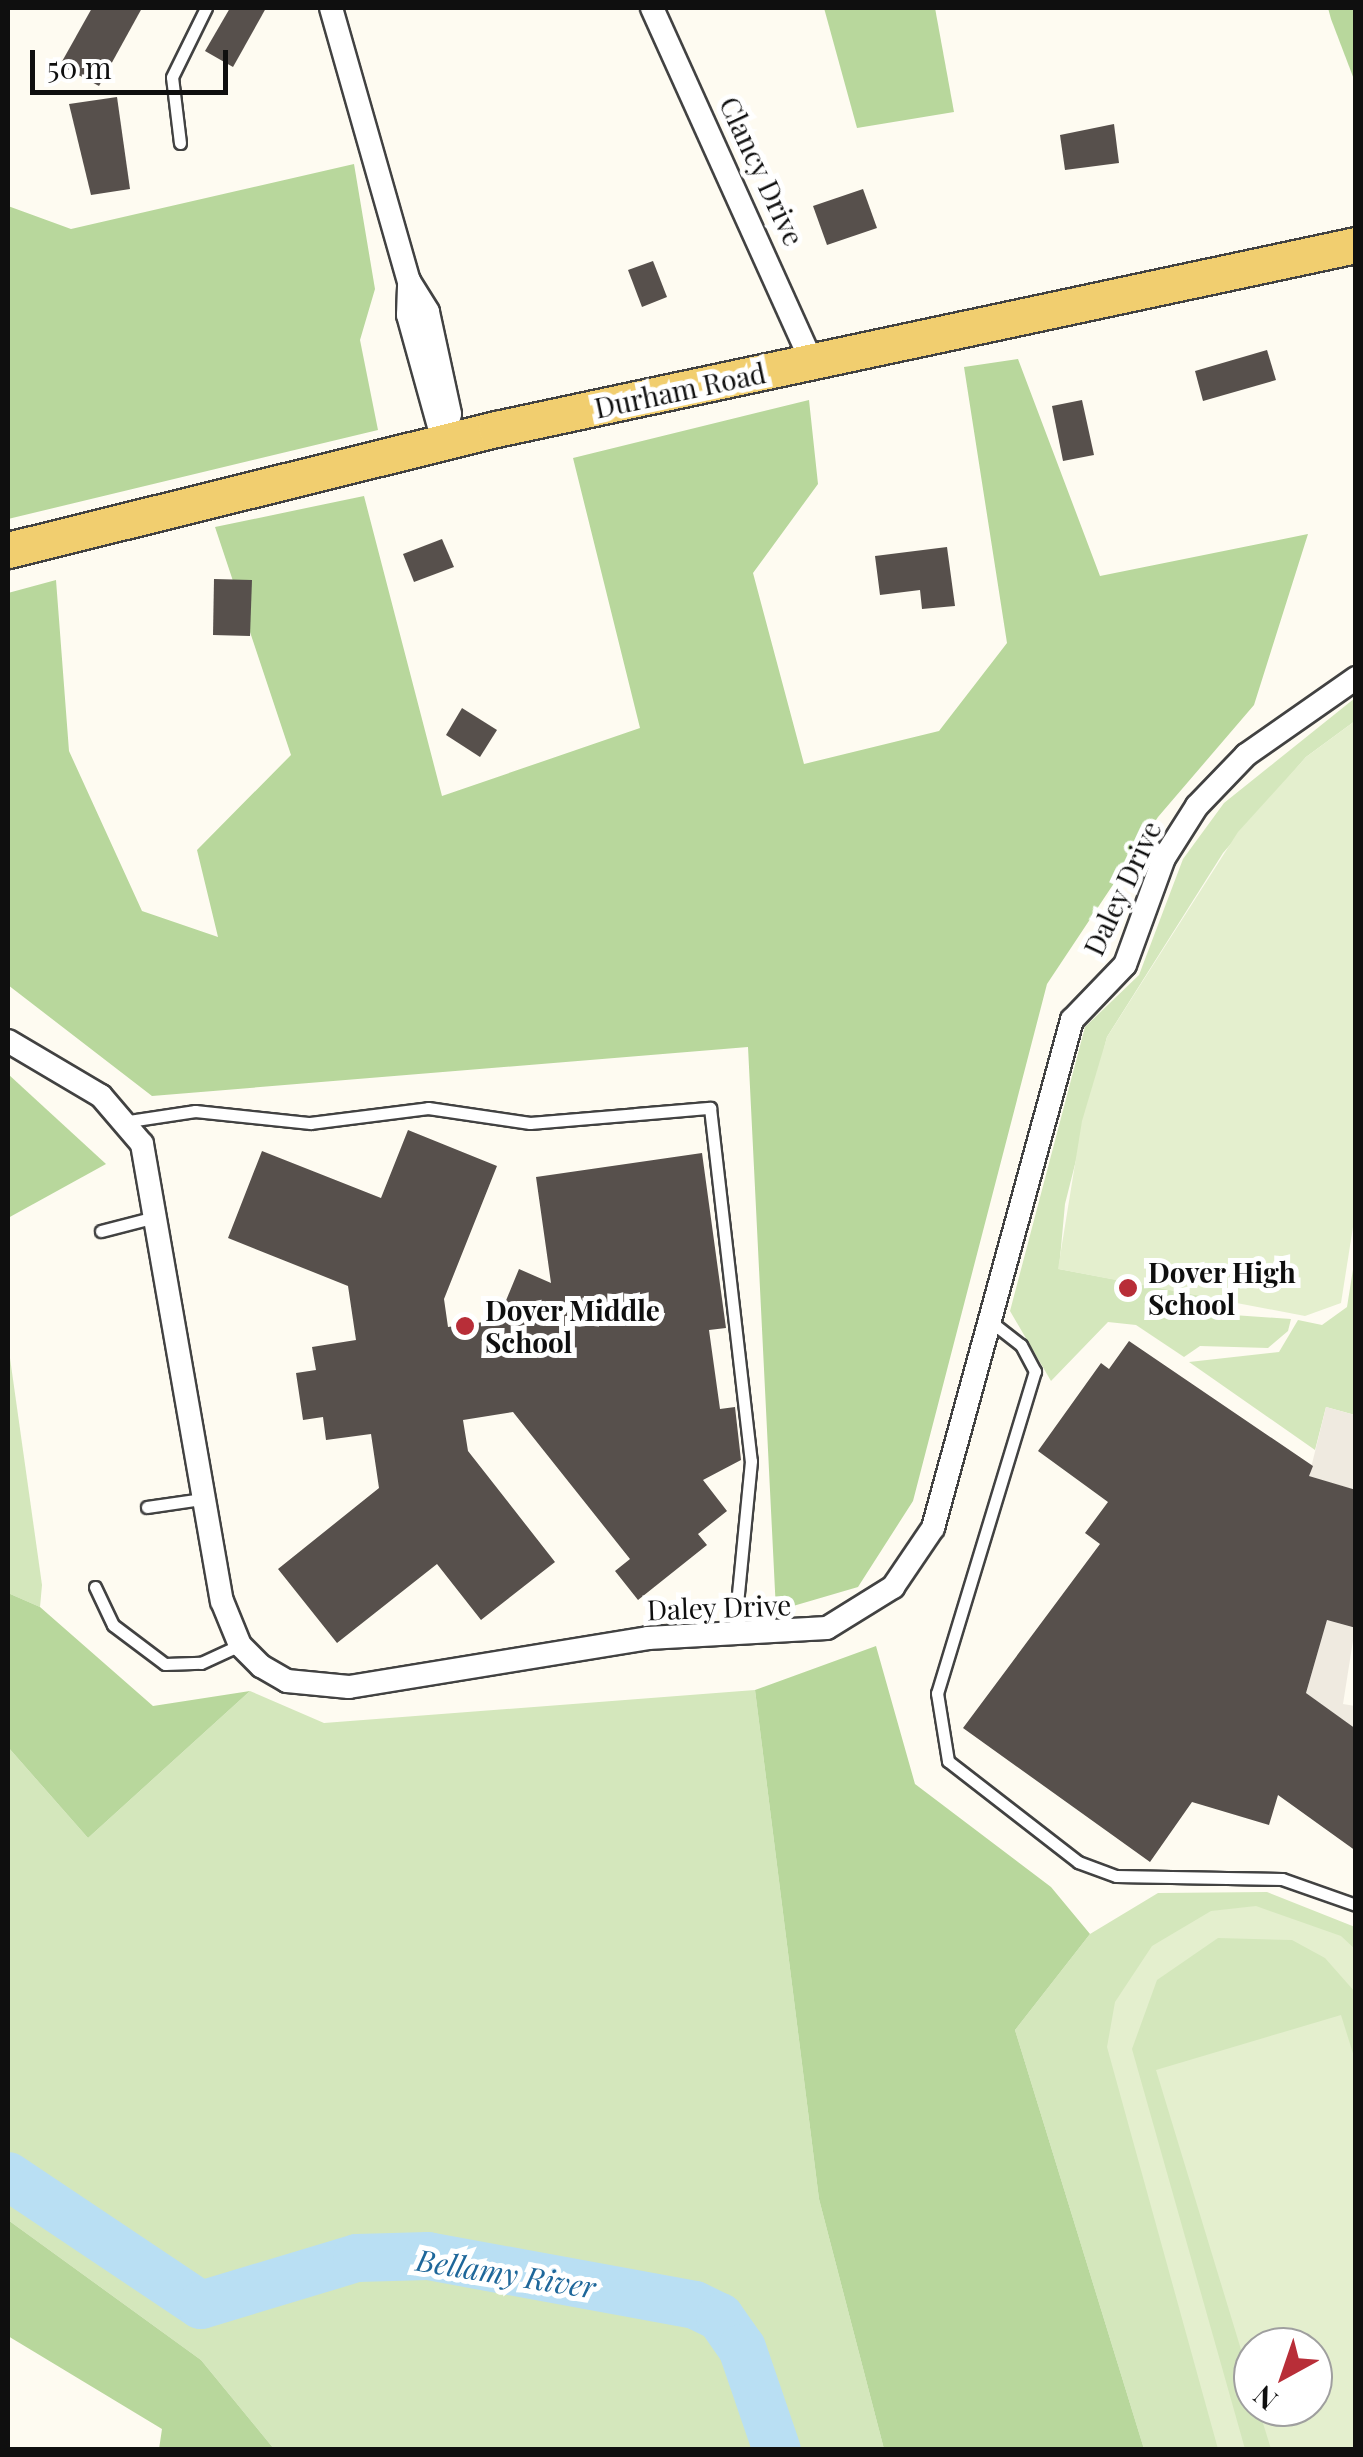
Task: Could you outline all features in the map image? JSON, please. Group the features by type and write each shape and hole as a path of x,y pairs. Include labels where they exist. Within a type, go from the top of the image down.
{"main road":[{"name":"Durham Road","path":"8,550 443,442 1356,246"}],"street":[{"path":"331,8 410,281 408,315 443,442"},
{"name":"Clancy Drive","path":"652,8 812,362"},
{"name":"Daley Drive","path":"240,1645 287,1681 348,1687 648,1638 734,1638 827,1628 873,1604 909,1570 936,1517 1072,1020 1125,965 1153,882 1197,806 1246,755 1356,678"},
{"path":"8,1041 72,1075 129,1121 160,1216 202,1499 240,1645"}],"lane":[{"path":"180,143 172,76 206,8"},
{"path":"129,1121 195,1111 310,1124 428,1108 530,1122 710,1108 751,1461 734,1638"},
{"path":"101,1231 160,1216"},
{"path":"990,1321 1035,1371 937,1694 948,1761 980,1795 1103,1872 1151,1883 1282,1879 1356,1905"},
{"path":"146,1507 202,1499"},
{"path":"95,1588 114,1625 165,1664 200,1664 240,1645"}],"green space":[{"path":"824,8 935,8 954,112 857,128"},
{"path":"1328,8 1355,8 1355,82 1331,19"},
{"path":"354,164 375,289 360,340 378,430 8,519 8,206 71,229"},
{"path":"1018,359 1100,576 1308,534 1254,705 1158,817 1047,984 913,1501 858,1587 776,1611 748,1047 152,1096 8,985 8,593 56,580 69,751 142,911 218,937 197,850 291,755 215,527 364,496 442,796 640,728 573,458 809,400 818,484 753,573 804,764 939,731 1007,643 964,367"},
{"path":"1355,698 1355,721 1306,757 1223,853 1107,1037 1065,1204 1059,1269 1235,1302 1233,1315 1291,1319 1288,1331 1268,1348 1200,1346 1184,1357 1136,1325 1108,1322 1051,1381 1010,1311 1085,1027 1139,975 1183,859 1224,803"},
{"path":"1355,721 1356,1208 1341,1303 1305,1316 1058,1269 1082,1121 1107,1037 1238,832 1306,757"},
{"path":"8,1074 106,1164 8,1218"},
{"path":"1354,1263 1355,1415 1326,1407 1315,1450 1189,1362 1279,1352 1298,1320 1322,1325 1347,1307"},
{"path":"8,1344 42,1585 40,1607 8,1593"},
{"path":"8,1593 40,1607 153,1706 250,1691 88,1838 8,1747"},
{"path":"876,1646 915,1784 1051,1887 1090,1934 1015,2030 1144,2449 884,2449 819,2199 755,1690"},
{"path":"755,1690 819,2199 884,2449 274,2449 201,2360 8,2220 8,1747 88,1838 250,1691 324,1723"},
{"path":"1267,1892 1355,1927 1355,2449 1144,2449 1015,2030 1090,1934 1158,1893"},
{"path":"1256,1906 1341,1936 1355,1949 1355,1992 1325,1958 1292,1940 1218,1938 1157,1980 1132,2049 1233,2407 1233,2427 1239,2427 1245,2449 1218,2449 1107,2047 1115,2002 1152,1946 1211,1911"},
{"path":"1341,2015 1356,2063 1355,2449 1271,2449 1264,2427 1333,2427 1333,2327 1234,2327 1156,2070"},
{"path":"8,2220 201,2360 274,2449 159,2449 162,2429 8,2336"}],"shaded area":[{"path":"1326,1407 1355,1415 1355,1490 1309,1476"},
{"path":"1327,1620 1355,1628 1343,1704 1355,1706 1355,1729 1306,1693"}],"building":[{"path":"92,8 142,8 99,86 60,65"},
{"path":"230,8 266,8 233,67 205,51"},
{"path":"117,97 130,189 91,195 69,104"},
{"path":"1114,124 1119,163 1065,170 1060,135"},
{"path":"863,189 877,228 827,245 813,206"},
{"path":"653,261 667,297 642,307 628,270"},
{"path":"1267,350 1276,380 1203,401 1195,371"},
{"path":"1082,400 1094,455 1063,461 1052,406"},
{"path":"442,539 454,567 414,582 403,554"},
{"path":"947,547 955,606 922,609 920,590 880,595 875,556"},
{"path":"214,579 252,580 250,636 213,635"},
{"path":"462,708 497,730 480,757 446,735"},
{"path":"408,1130 497,1166 444,1299 448,1327 498,1320 519,1269 551,1283 536,1177 702,1153 726,1328 709,1330 720,1409 735,1407 741,1460 703,1480 727,1511 698,1534 707,1545 638,1600 615,1571 630,1559 513,1412 463,1420 468,1451 555,1562 481,1620 437,1564 337,1643 278,1569 379,1488 371,1434 326,1440 323,1417 303,1420 296,1373 316,1370 312,1347 356,1340 348,1286 228,1238 262,1151 381,1198"},
{"name":"Dover High School","path":"1129,1341 1313,1466 1309,1476 1356,1490 1356,1628 1327,1620 1306,1693 1356,1729 1356,1851 1278,1795 1269,1825 1192,1802 1150,1862 963,1728 1100,1544 1085,1533 1108,1502 1038,1451 1101,1363 1109,1369"}],"waterway":[{"name":"Bellamy River","path":"8,2176 201,2305 357,2258 428,2256 695,2305 720,2317 742,2348 777,2450"}],"place":[{"name":"Dover High School","path":"1128,1288"},
{"name":"Dover Middle School","path":"465,1326"}]}
